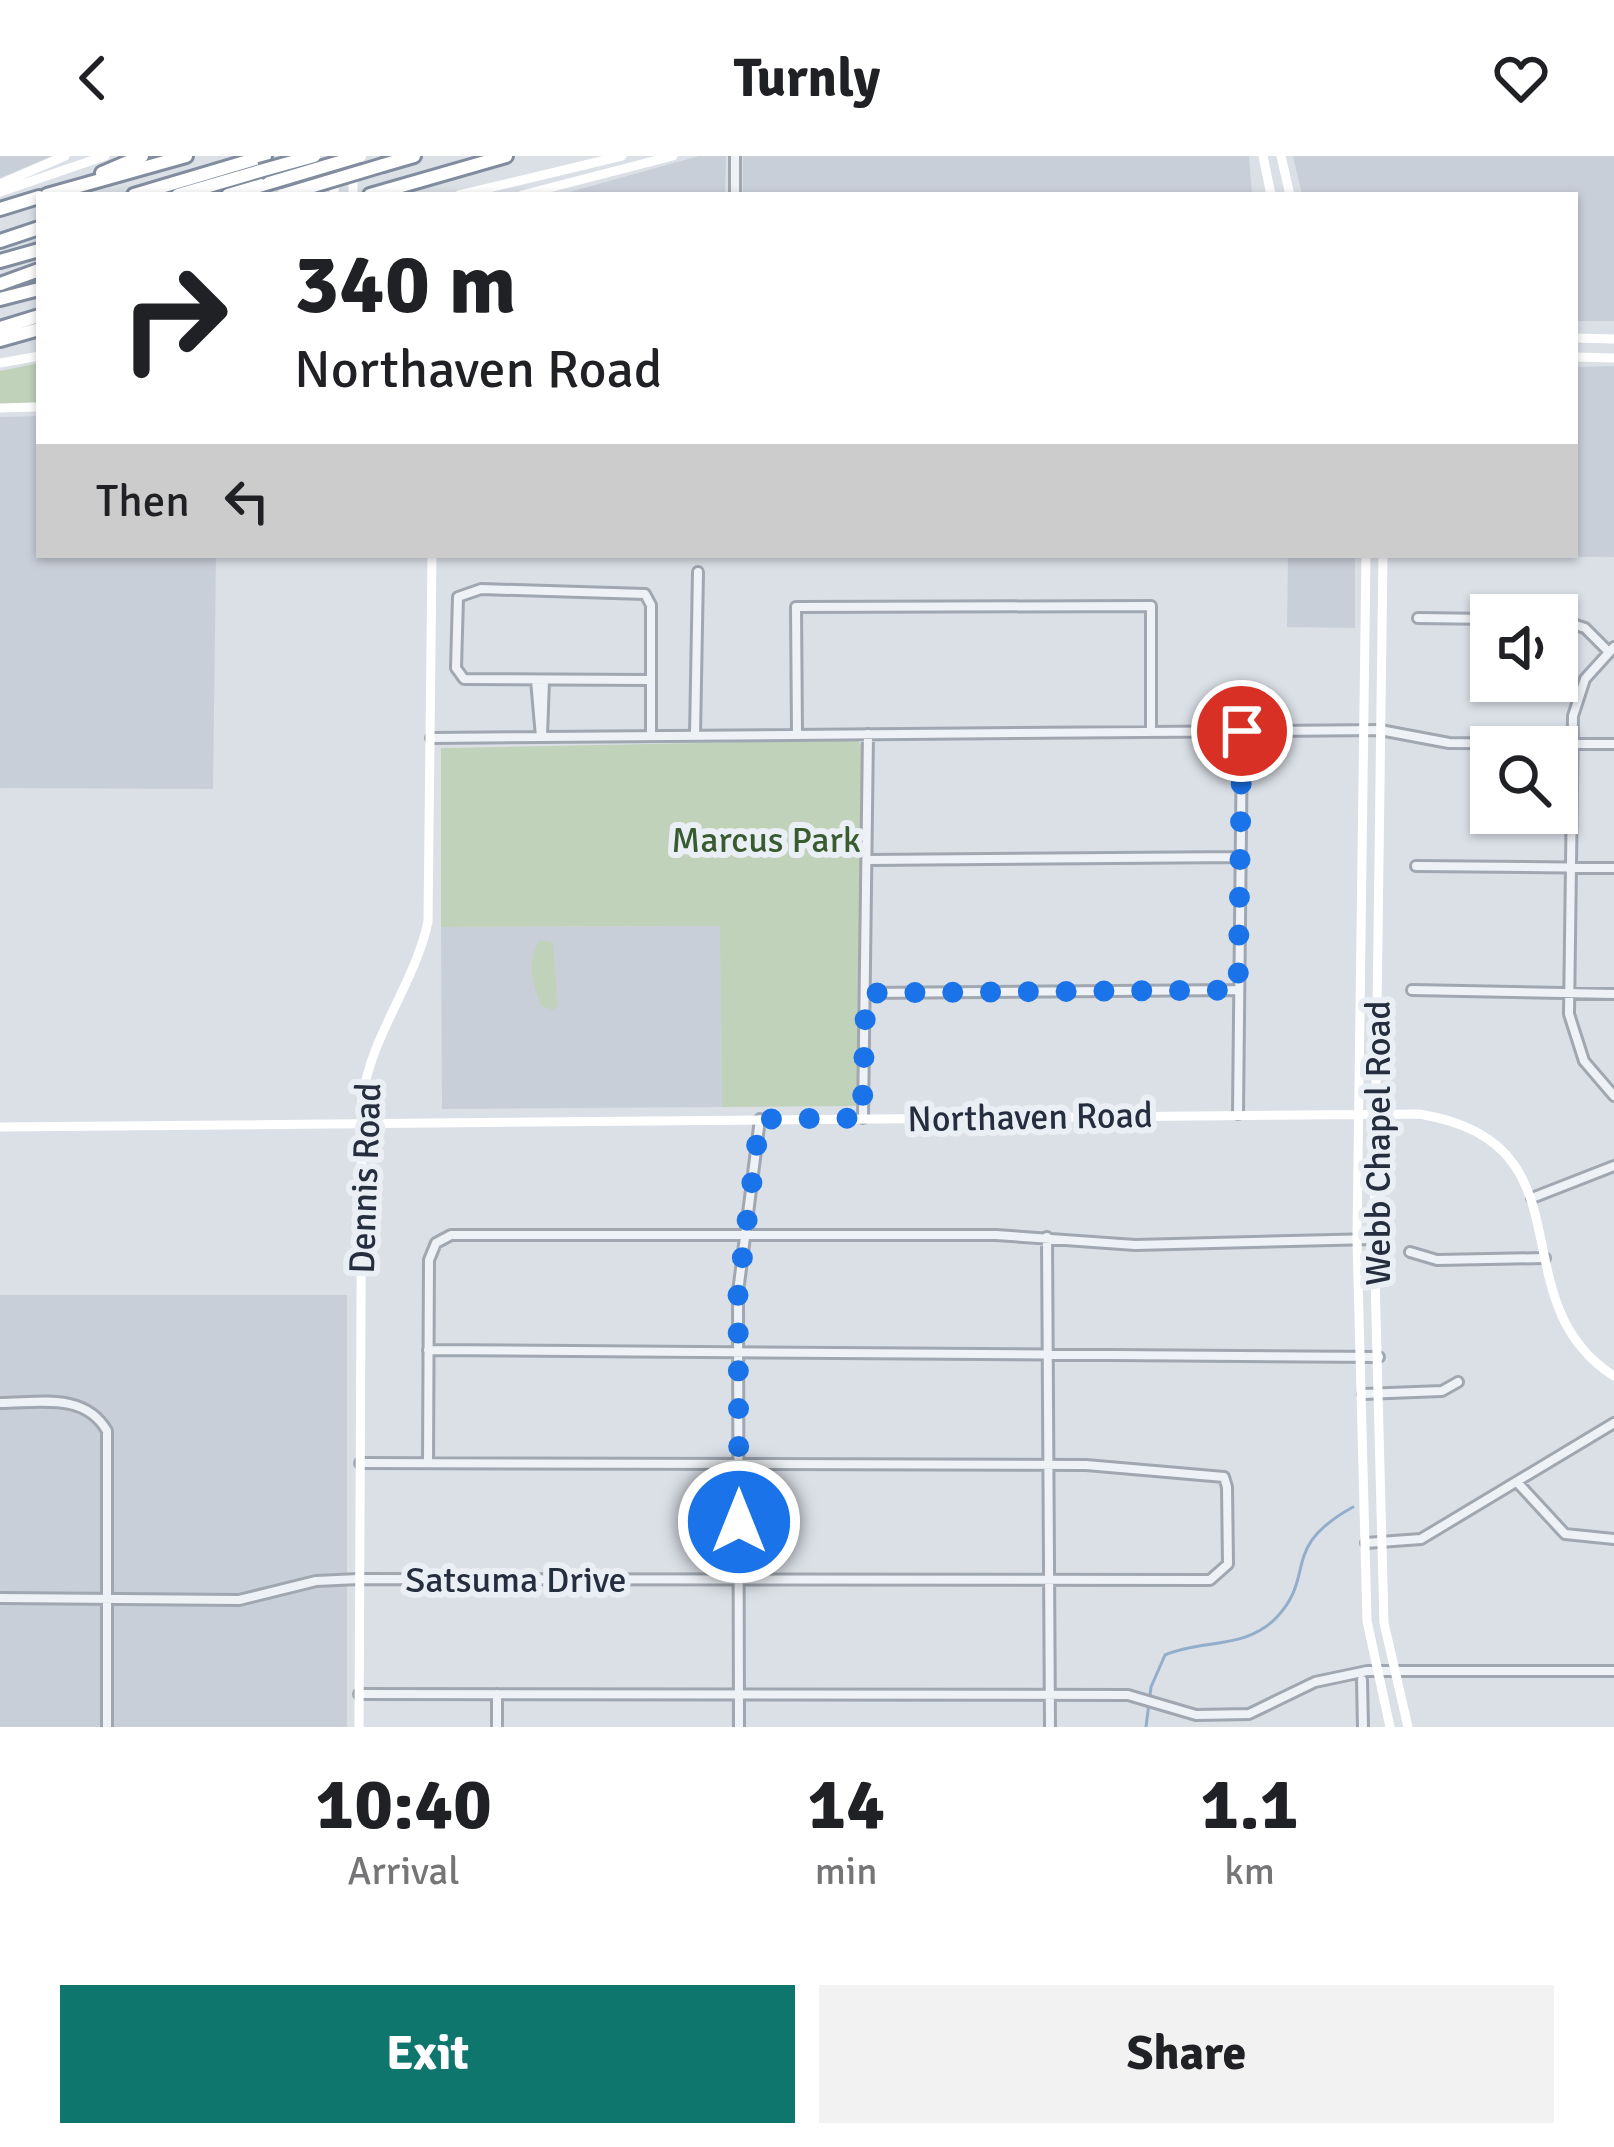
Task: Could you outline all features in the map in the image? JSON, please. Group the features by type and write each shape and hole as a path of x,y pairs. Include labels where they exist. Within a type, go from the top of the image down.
{"highway":[{"path":"80,185 142,156"},
{"path":"56,192 186,156"},
{"path":"146,192 262,162 314,156"},
{"path":"238,192 357,156"},
{"path":"296,192 414,156"},
{"path":"381,192 506,156"},
{"path":"186,192 262,162"},
{"path":"0,209 36,198"},
{"path":"0,242 36,231"},
{"path":"0,261 36,251"},
{"path":"0,280 36,269"},
{"path":"0,299 36,290"},
{"path":"0,328 36,317"},
{"path":"0,340 36,330"}],"main road":[{"path":"0,188 65,156"},
{"path":"0,188 105,156"},
{"path":"286,192 288,156"},
{"path":"314,156 314,192"},
{"path":"334,192 335,156"},
{"path":"352,192 357,156"},
{"path":"578,165 605,156"},
{"path":"472,192 622,156"},
{"path":"534,192 674,156"},
{"path":"1263,156 1270,192"},
{"path":"1281,156 1289,192"},
{"path":"1578,338 1614,339"},
{"path":"2,362 36,354"},
{"path":"1578,357 1614,358"},
{"path":"0,408 36,407"},
{"name":"Dennis Road","path":"359,1727 361,1128 370,1057 412,977 428,922 429,558"},
{"name":"Webb Chapel Road","path":"1366,558 1357,1240 1367,1622 1390,1727"},
{"name":"Webb Chapel Road","path":"1383,558 1374,1240 1384,1623 1408,1727"},
{"name":"Northaven Road","path":"0,1127 361,1128 454,1120 1419,1114 1463,1125 1499,1149 1532,1198 1561,1321 1590,1358 1614,1376"}],"street":[{"path":"734,192 735,156"},
{"path":"695,735 698,572"},
{"path":"650,680 464,679 456,668 456,604 463,592 632,590 645,594 651,605 651,736"},
{"path":"797,734 796,608 819,607 1151,606 1151,732"},
{"path":"1418,618 1470,619"},
{"path":"1574,726 1579,692 1611,649 1578,626"},
{"path":"540,680 541,737"},
{"path":"431,738 1380,730 1470,743"},
{"path":"1238,1114 1242,731"},
{"path":"862,1118 868,734"},
{"path":"1578,744 1614,744"},
{"path":"1571,834 1569,992 1576,1045 1614,1096"},
{"path":"867,860 1240,857"},
{"path":"1415,866 1614,868"},
{"path":"866,993 1238,990"},
{"path":"1412,990 1614,994"},
{"path":"740,1727 738,1350 745,1235 760,1119"},
{"path":"1532,1198 1614,1166"},
{"path":"428,1463 429,1260 444,1238 1047,1237 1136,1244 1374,1240"},
{"path":"1047,1237 1050,1727"},
{"path":"1410,1252 1437,1260 1546,1258"},
{"path":"428,1350 1091,1350 1127,1358 1379,1357"},
{"path":"1363,1394 1442,1390 1458,1382"},
{"path":"0,1402 71,1403 96,1413 107,1431 107,1727"},
{"path":"1366,1543 1421,1539 1614,1423"},
{"path":"360,1463 1048,1465"},
{"name":"Satsuma Drive","path":"0,1598 239,1600 316,1581 359,1579 1219,1578 1228,1564 1224,1477 1048,1465"},
{"path":"1517,1482 1565,1534 1614,1540"},
{"path":"1350,1676 1362,1680 1392,1671 1614,1671"},
{"path":"359,1694 1050,1694 1149,1700 1196,1715 1249,1714 1315,1682 1376,1675"},
{"path":"1362,1680 1363,1727"},
{"path":"497,1694 497,1727"}],"shaded area":[{"path":"0,156 52,156 0,178"},
{"path":"699,156 726,156 725,192 570,192"},
{"path":"743,156 1249,156 1252,192 743,192"},
{"path":"1293,156 1614,156 1614,321 1578,321 1578,192 1301,192"},
{"path":"1614,366 1614,557 1578,557 1578,367"},
{"path":"36,416 36,558 216,558 213,789 0,788 0,417"},
{"path":"1288,558 1355,558 1355,628 1287,627"},
{"path":"721,926 722,1107 442,1109 441,927"},
{"path":"0,1295 347,1295 347,1727 0,1727"}],"green space":[{"path":"36,364 36,402 0,404 0,371"},
{"name":"Marcus Park","path":"856,740 863,746 859,1106 722,1107 720,926 441,927 441,748"},
{"path":"540,940 553,943 558,1006 553,1010 541,1006 533,981 533,956"}],"waterway":[{"path":"1146,1727 1151,1687 1165,1655 1238,1639 1265,1627 1289,1602 1316,1535 1353,1507"}],"route":[{"path":"739,1522 739,1269 757,1177 760,1119 862,1118 866,993 1238,990 1242,731"}]}
